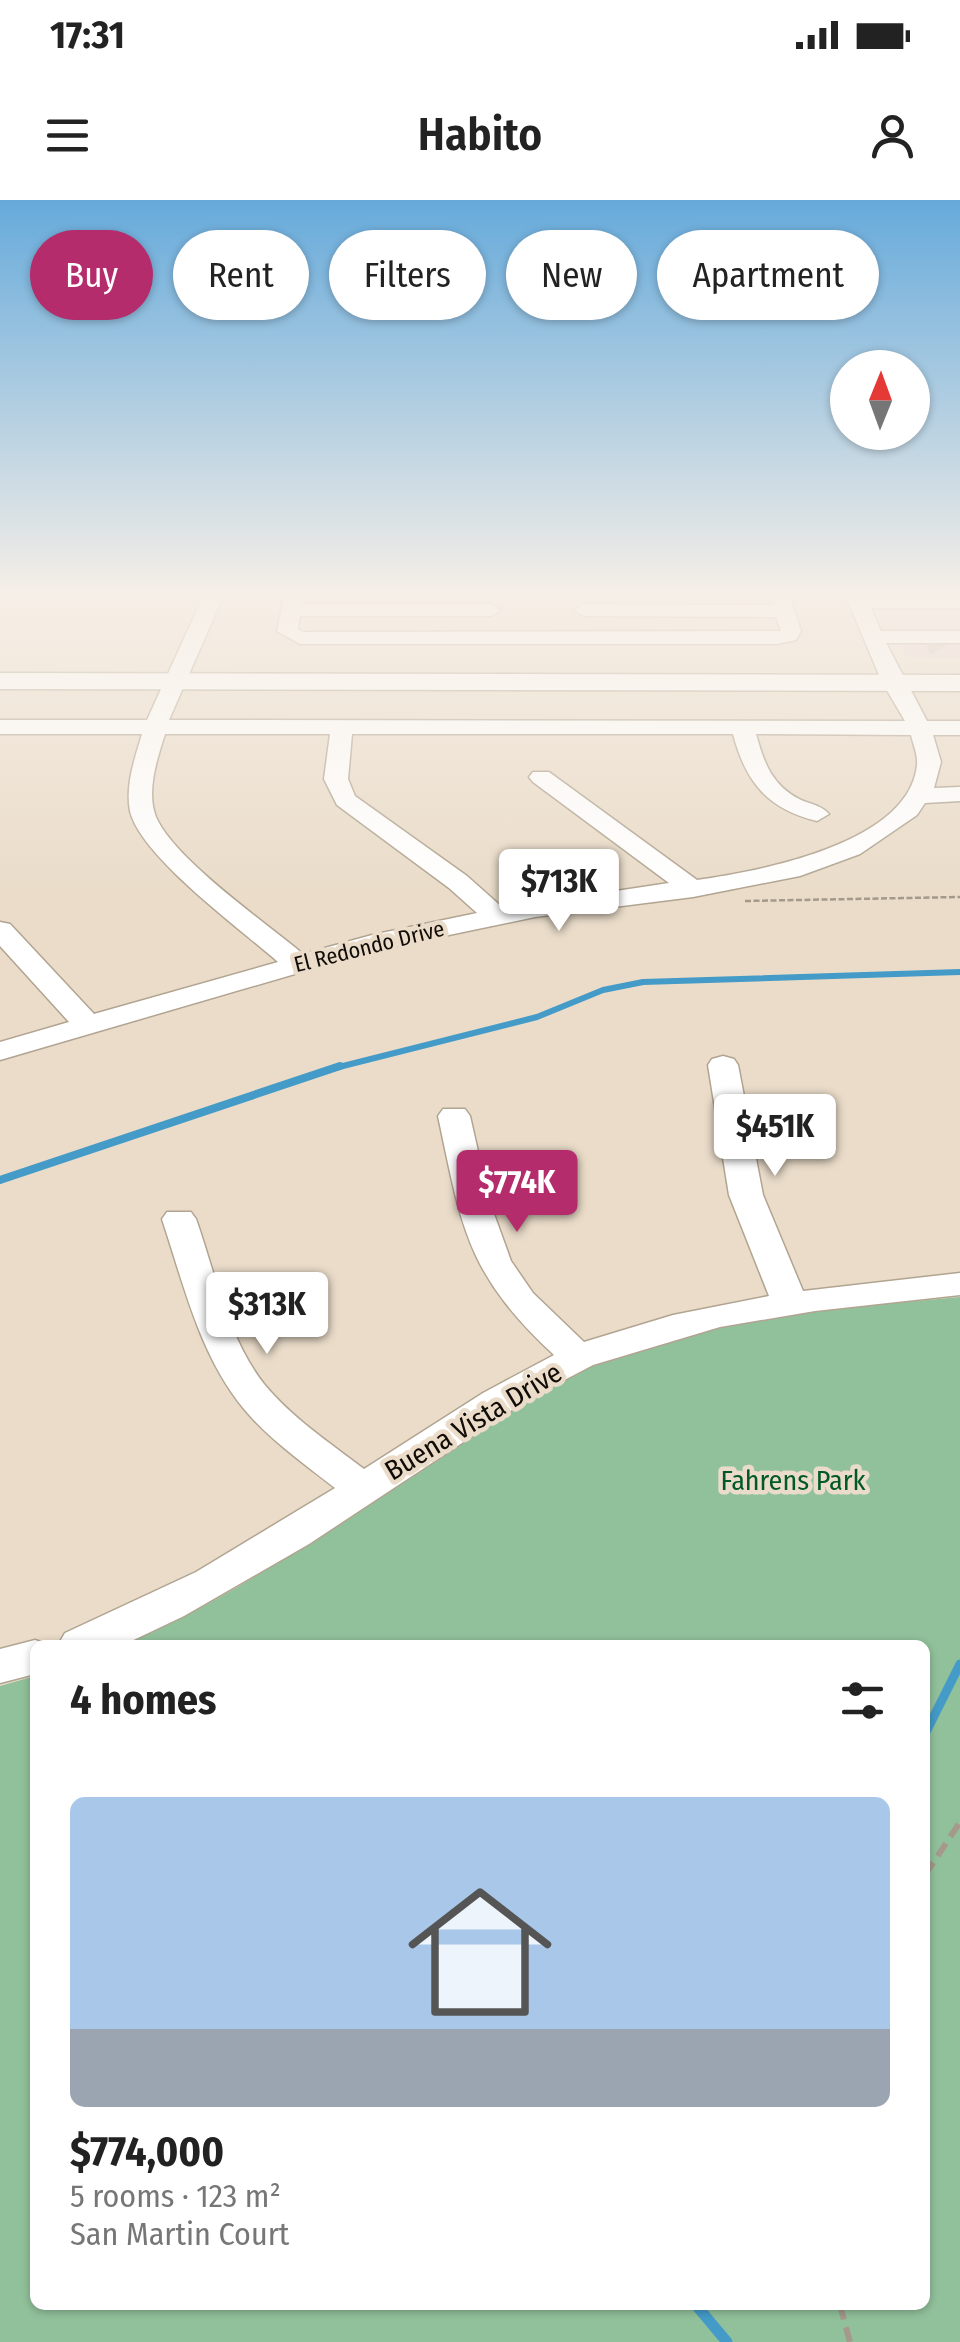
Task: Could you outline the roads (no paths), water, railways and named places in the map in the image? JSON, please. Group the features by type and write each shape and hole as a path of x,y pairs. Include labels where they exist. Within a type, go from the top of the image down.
{"street":[{"path":"170,692 139,798 151,831 164,847 297,964"},
{"path":"900,692 920,728 929,762 919,796 960,794"},
{"path":"0,726 960,728"},
{"path":"342,726 336,780 346,800 458,882 496,916"},
{"path":"743,728 752,765 764,786 785,802 818,814"},
{"path":"541,777 693,889"},
{"name":"El Redondo Drive","path":"0,1051 297,964 496,916 768,876 836,856 892,824 919,796"},
{"path":"0,930 88,1025"},
{"path":"723,1065 746,1195 791,1304"},
{"path":"454,1116 488,1250 504,1280 526,1307 579,1358"},
{"path":"179,1219 224,1348 239,1377 266,1410 363,1489"},
{"name":"Buena Vista Drive","path":"91,1640 207,1588 502,1399 579,1358 686,1321 960,1284"},
{"path":"0,1666 30,1658"}],"waterway":[{"path":"331,1069 537,1017 603,990 643,982 960,972"},
{"path":"331,1069 340,1066"},
{"path":"0,1180 331,1069"},
{"path":"930,1724 960,1664"},
{"path":"700,2310 727,2342"}],"park label":[{"name":"Fahrens Park","path":"793,1480"}]}
